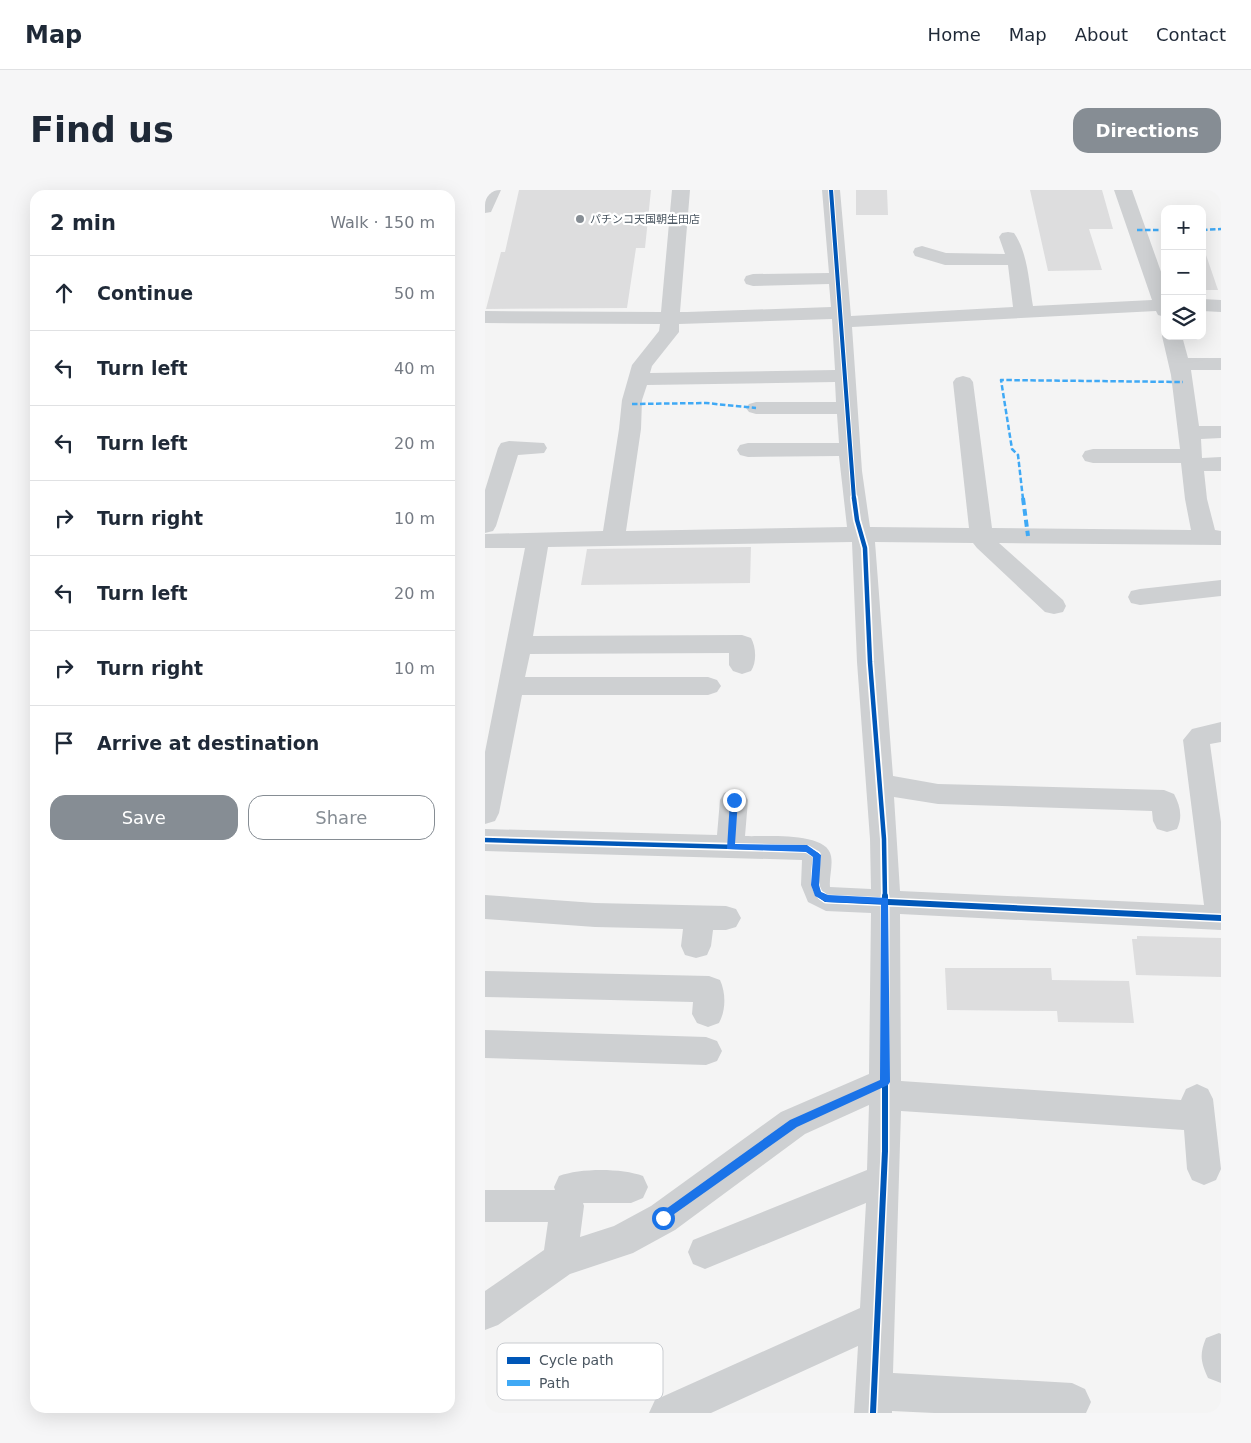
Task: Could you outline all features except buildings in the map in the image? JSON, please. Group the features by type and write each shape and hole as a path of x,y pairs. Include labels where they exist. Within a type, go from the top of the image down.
{"street":[{"path":"485,208 492,190"},
{"path":"613,539 633,400 638,379 642,365 669,332 681,190"},
{"path":"831,190 842,318 850,449 857,520 865,548 870,662 884,839 885,1089 874,1402 1072,1402"},
{"path":"1123,190 1161,298"},
{"path":"1008,237 1017,260 1024,313"},
{"path":"922,252 945,259 1017,260"},
{"path":"753,280 839,278"},
{"path":"1206,305 1221,306"},
{"path":"485,316 842,318 1161,307"},
{"path":"1174,340 1180,364 1190,433 1195,495 1221,560"},
{"path":"1180,364 1221,364"},
{"path":"638,379 846,376"},
{"path":"963,382 981,536 985,543 1054,606"},
{"path":"756,408 848,408"},
{"path":"1190,433 1221,432"},
{"path":"485,526 509,448 536,448"},
{"path":"747,450 850,449"},
{"path":"1093,456 1221,464"},
{"path":"485,541 860,534 1212,538"},
{"path":"485,813 538,540"},
{"path":"1140,597 1221,588"},
{"path":"519,645 743,644 742,665"},
{"path":"511,686 708,686"},
{"path":"487,844 807,849 817,855 815,885 818,894 826,899 1221,918 1196,740 1201,736 1221,732"},
{"path":"881,784 938,794 1164,800 1167,821"},
{"path":"730,847 734,800"},
{"path":"485,907 595,915 707,927"},
{"path":"485,984 709,989 707,1014"},
{"path":"485,1044 706,1051"},
{"path":"485,1312 560,1260 621,1241 663,1218 793,1124 885,1089 1197,1107 1204,1169"},
{"path":"705,1252 883,1180"},
{"path":"485,1206 570,1189 631,1188"},
{"path":"560,1260 570,1189"},
{"path":"669,1413 877,1319"}],"marked path":[{"path":"1206,230 1221,229"},
{"path":"1137,230 1161,230"},
{"path":"1028,536 1018,455 1012,449 1001,380 1183,382"},
{"path":"632,404 706,403 756,408"}],"cycle path":[{"path":"831,190 842,322 851,471 857,520 865,548 870,662 884,839 886,936 885,1151 873,1413"},
{"path":"485,840 807,849 817,855 815,885 818,894 826,899 1221,918"}],"place":[{"name":"パチンコ天国朝生田店","path":"580,219"}],"route":[{"path":"663,1218 793,1124 885,1082 885,901 826,899 818,894 815,885 817,855 807,849 730,847 734,800"}]}
